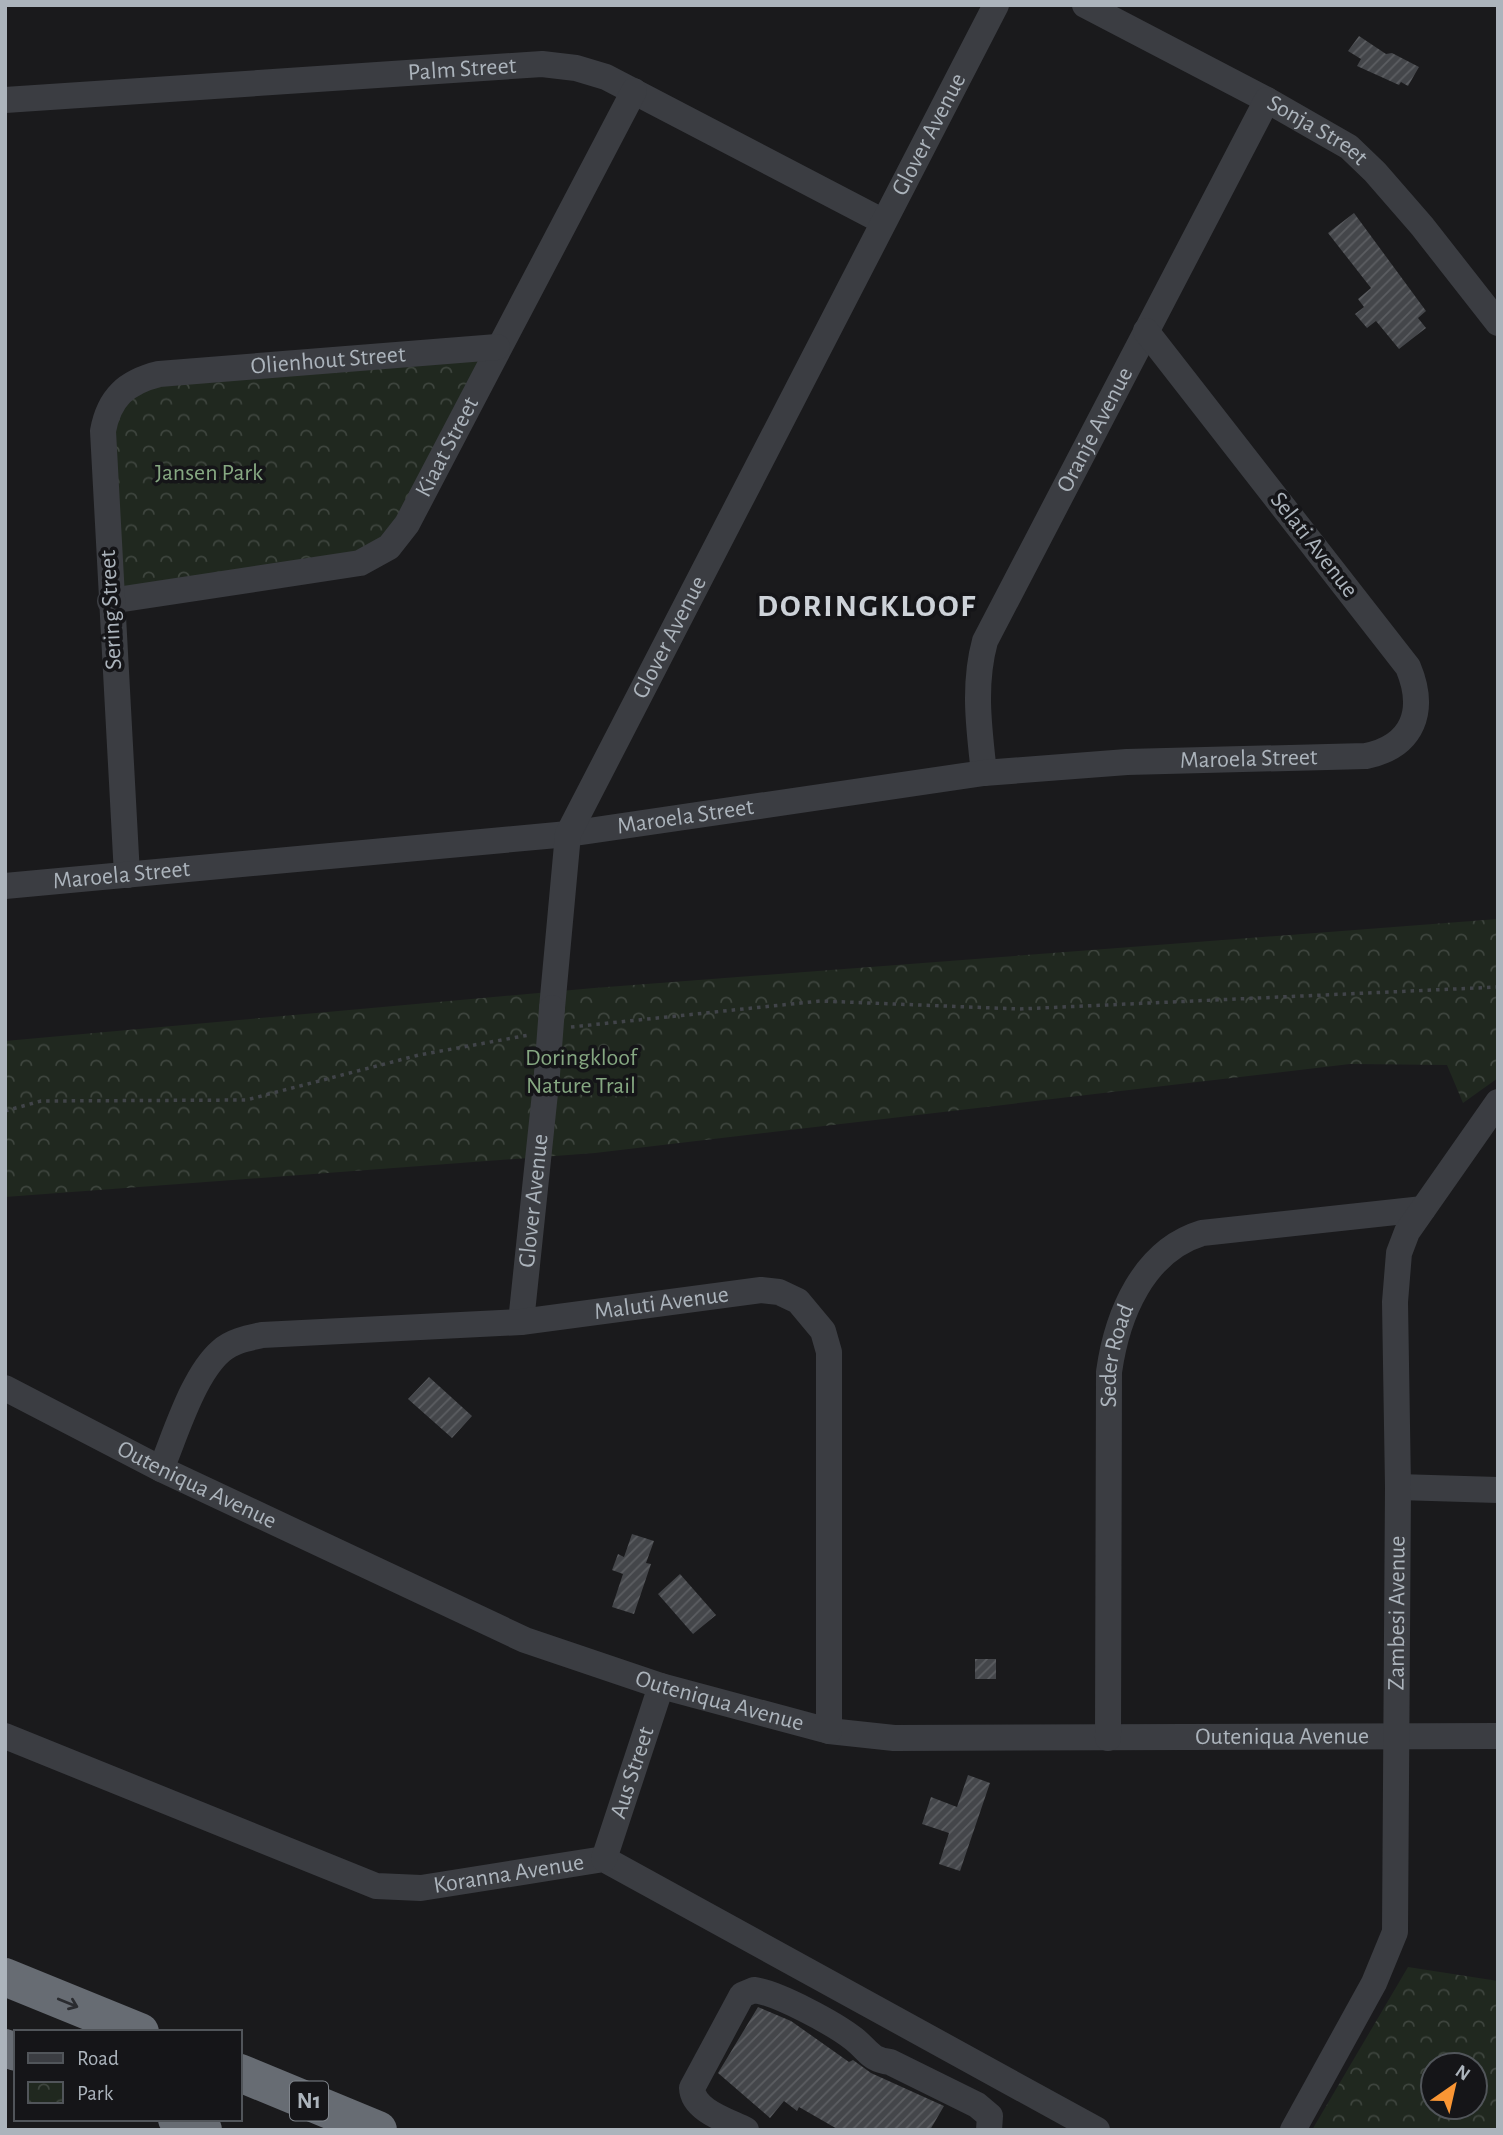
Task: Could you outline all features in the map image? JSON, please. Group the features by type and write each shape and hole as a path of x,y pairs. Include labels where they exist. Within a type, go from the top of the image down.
{"highway":[{"path":"5,1977 134,2030"},
{"name":"N1","path":"242,2074 378,2130"},
{"path":"182,2121 203,2130"}],"street":[{"name":"Glover Avenue","path":"521,1322 547,1074 561,1018 568,834 882,221 996,5"},
{"name":"Sonja Street","path":"1085,5 1335,137 1361,158 1422,226 1498,323"},
{"name":"Palm Street","path":"5,100 542,64 576,68 634,91 882,221"},
{"name":"Kiaat Street","path":"110,601 360,564 379,554 397,539 419,502 497,347 634,91"},
{"name":"Oranje Avenue","path":"984,773 977,709 979,664 985,641 1267,100"},
{"name":"Selati Avenue","path":"1146,331 1408,667 1417,696 1414,721 1408,733 1394,747 1366,756"},
{"name":"Olienhout Street","path":"159,374 497,347"},
{"name":"Sering Street","path":"127,875 110,601 103,430 105,419 120,391 131,383 159,374"},
{"name":"Maroela Street","path":"5,886 568,834 984,773 1127,762 1366,756"},
{"name":"Zambesi Avenue","path":"1293,2130 1374,1983 1395,1932 1398,1487 1395,1303 1399,1253 1407,1232 1498,1102"},
{"name":"Seder Road","path":"1108,1738 1109,1371 1117,1332 1132,1296 1158,1259 1187,1237 1202,1233 1423,1209"},
{"name":"Maluti Avenue","path":"161,1469 206,1369 221,1351 238,1340 262,1335 521,1322 761,1290 779,1292 798,1301 813,1315 823,1331 829,1352 829,1731"},
{"name":"Outeniqua Avenue","path":"5,1388 161,1469 490,1626 661,1686 829,1731 894,1738 1498,1736"},
{"path":"1398,1487 1498,1490"},
{"name":"Aus Street","path":"604,1859 661,1686"},
{"name":"Koranna Avenue","path":"5,1737 376,1886 395,1889 432,1887 604,1859 1097,2130"},
{"path":"746,2130 695,2101 692,2088 746,1991 762,1991 783,1999 858,2042 870,2057 890,2062 982,2109 992,2120 989,2130"},
{"path":"858,2042 875,2009"},
{"path":"890,2062 908,2027"}],"path":[{"path":"561,1018 820,1000 1019,1009 1498,987"},
{"path":"5,1111 41,1101 246,1100 419,1055 542,1033"}],"green space":[{"name":"Jansen Park","path":"485,355 411,511 355,560 114,594 115,388"},
{"name":"Doringkloof Nature Trail","path":"1498,919 1498,1078 1463,1103 1447,1065 1350,1064 595,1153 5,1197 5,1041 594,988"},
{"path":"1408,1967 1498,1981 1498,2130 1312,2130"}],"building":[{"path":"1359,36 1386,54 1392,53 1419,67 1408,86 1401,82 1399,85 1357,66 1361,59 1348,51"},
{"path":"1354,213 1426,311 1418,318 1426,328 1399,349 1376,321 1367,328 1355,314 1364,307 1358,299 1371,288 1328,233"},
{"path":"429,1377 472,1416 452,1438 408,1399"},
{"path":"632,1534 654,1541 646,1563 651,1564 634,1614 612,1607 623,1574 612,1570 618,1554 624,1557"},
{"path":"680,1574 716,1615 693,1634 658,1594"},
{"path":"975,1659 996,1659 996,1679 975,1679"},
{"path":"968,1775 990,1783 960,1871 939,1864 949,1833 922,1824 931,1797 957,1807"},
{"path":"758,2007 791,2021 849,2062 853,2060 871,2073 944,2106 930,2130 839,2130 799,2107 797,2111 784,2101 770,2118 718,2073"}],"district":[{"name":"DORINGKLOOF","path":"867,606"}]}
